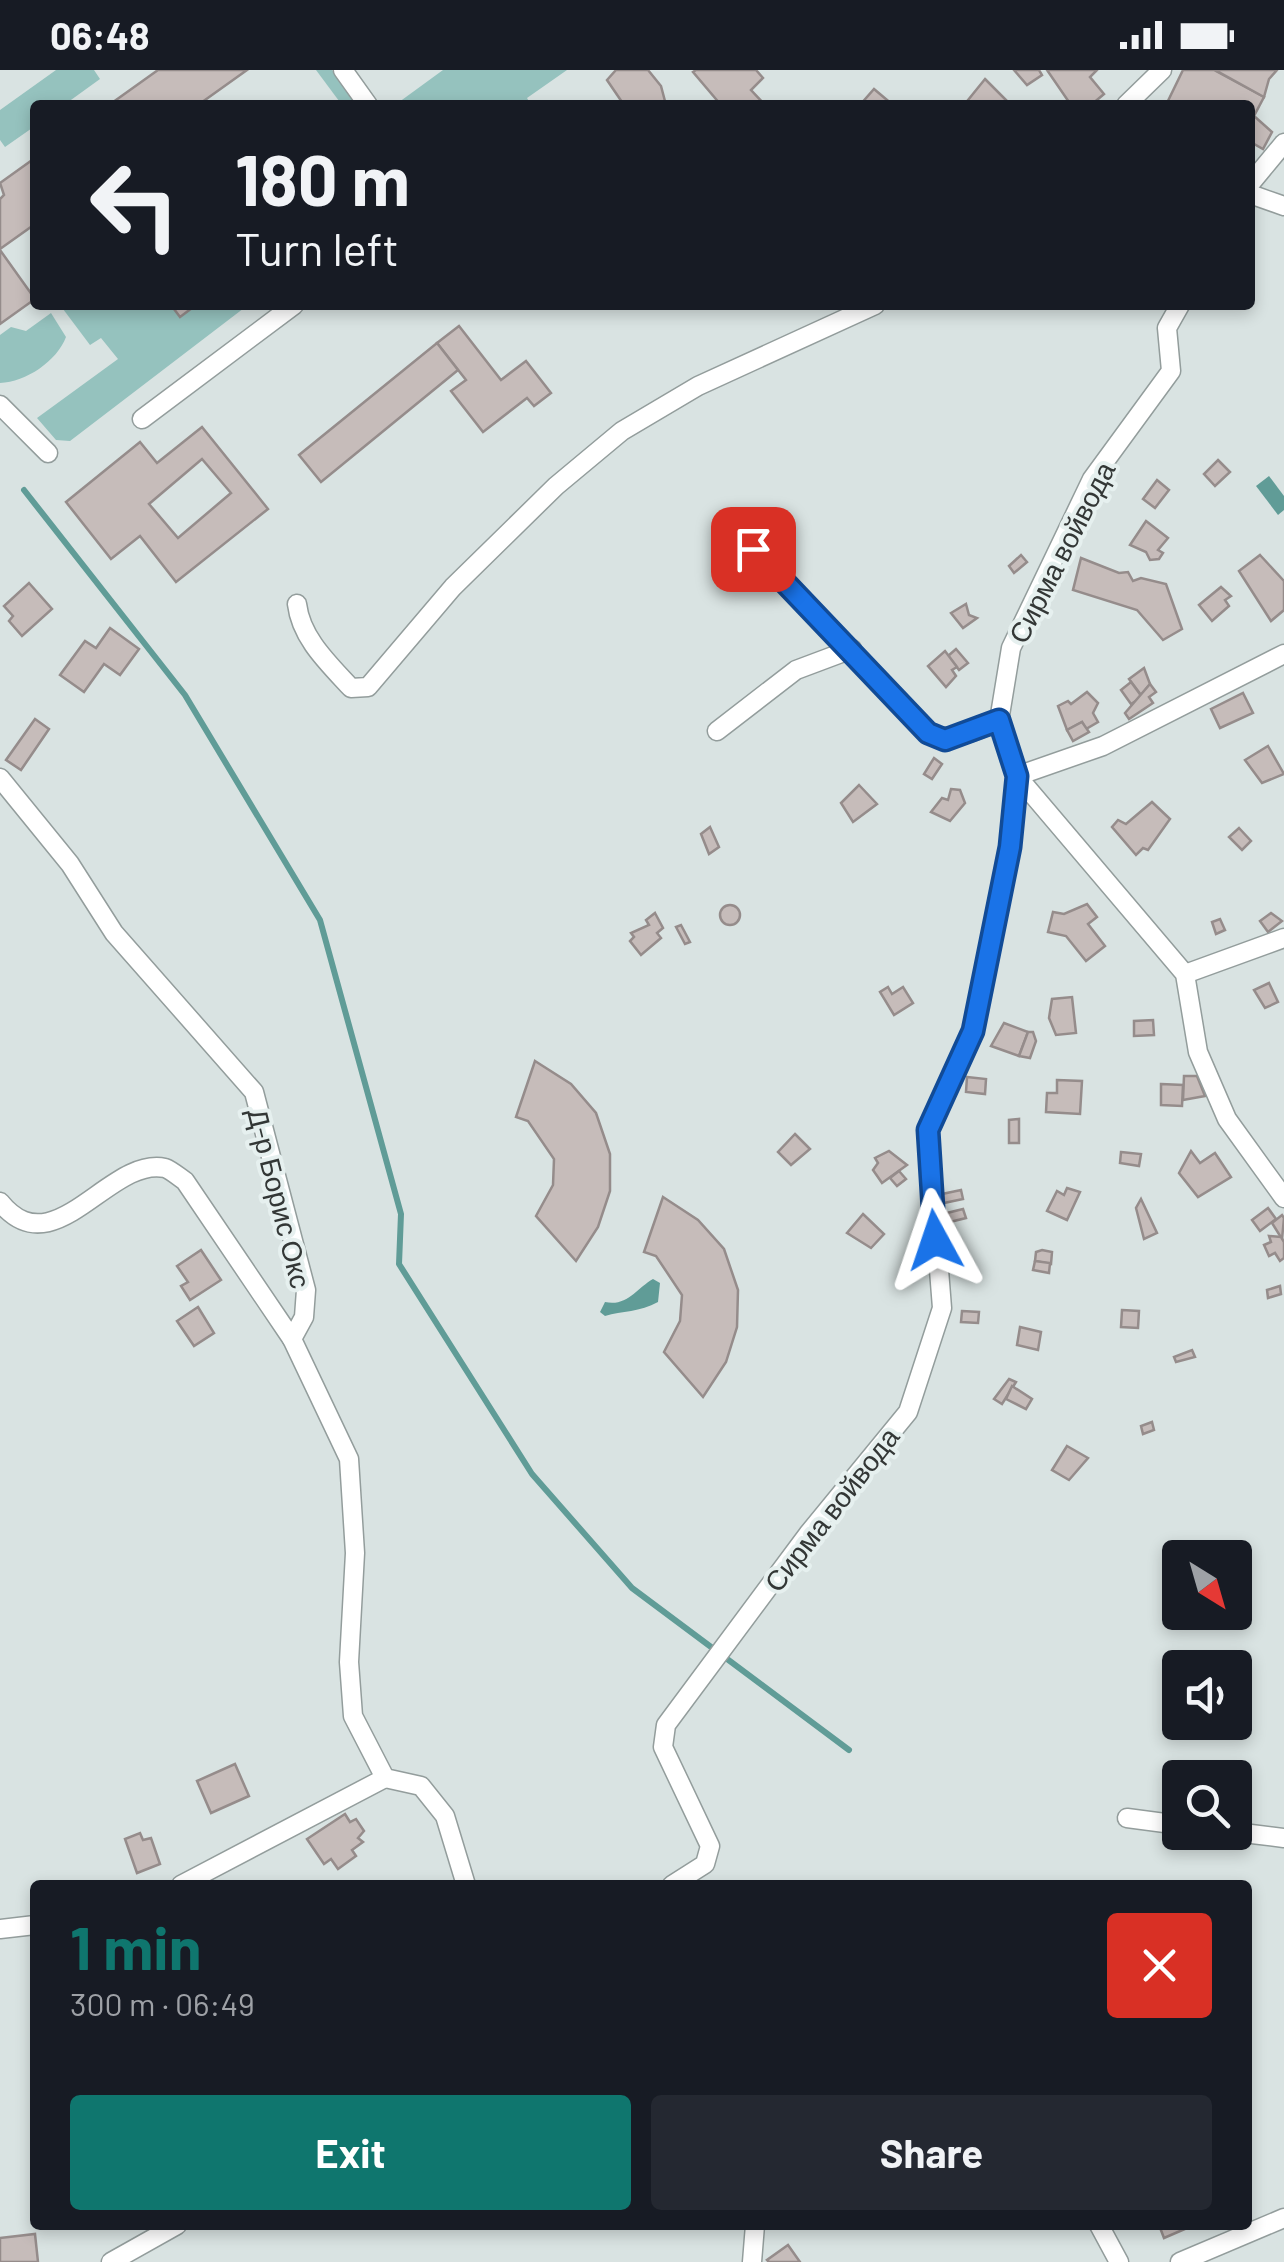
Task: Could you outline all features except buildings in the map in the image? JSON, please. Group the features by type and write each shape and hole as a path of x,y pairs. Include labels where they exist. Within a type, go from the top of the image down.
{"street":[{"path":"343,70 364,100"},
{"path":"1131,100 1162,70"},
{"path":"1255,178 1284,142"},
{"path":"1255,196 1284,206"},
{"path":"142,419 287,310"},
{"path":"297,604 299,621 320,654 351,688 368,687 453,587 556,486 622,431 698,386 864,310"},
{"name":"Сирма войвода","path":"680,1880 705,1864 710,1846 663,1747 666,1725 908,1412 942,1308 928,1130 973,1031 1010,847 1017,776 999,720 1011,648 1092,479 1171,371 1167,328 1177,310"},
{"path":"0,405 48,453"},
{"path":"753,549 928,733 945,740 999,720"},
{"path":"718,731 796,670 852,649"},
{"path":"1284,654 1103,746 1017,776 1185,974 1198,1052 1205,1069 1228,1119 1284,1198"},
{"name":"Д-р Борис Окс","path":"0,778 70,864 114,933 254,1092 306,1290 304,1318 292,1339"},
{"path":"1185,974 1284,938"},
{"path":"0,1202 13,1218 32,1225 66,1214 140,1170 165,1168 184,1181 292,1339 349,1459 355,1554 349,1662 353,1716 386,1778"},
{"path":"191,1880 386,1778 421,1786 446,1816 465,1880"},
{"path":"1127,1818 1162,1823"},
{"path":"1252,1834 1284,1838"},
{"path":"0,1929 30,1926"},
{"path":"1180,2262 1284,2218"},
{"path":"111,2262 168,2230"},
{"path":"752,2262 755,2230"},
{"path":"1102,2230 1118,2262"}],"shaded area":[{"path":"56,70 94,70 100,79 71,100 30,100 30,130 5,147 0,140 0,110"},
{"path":"316,70 332,70 354,100 338,100"},
{"path":"443,70 567,70 528,100 402,100"},
{"path":"64,310 241,310 70,441 56,440 37,418 118,359 101,338 90,345"},
{"path":"51,313 66,337 62,346 30,374 0,383 0,335 11,327 26,331"},
{"path":"1269,476 1284,496 1284,510 1278,515 1256,486"},
{"path":"653,1279 660,1283 658,1302 605,1316 600,1312 605,1302 620,1302"}],"waterway":[{"path":"24,490 185,695 320,920 401,1214 399,1264 532,1474 632,1588 849,1750"}],"route":[{"path":"753,549 928,733 945,740 999,720 1017,776 1010,847 973,1031 928,1130 935,1240"}]}
